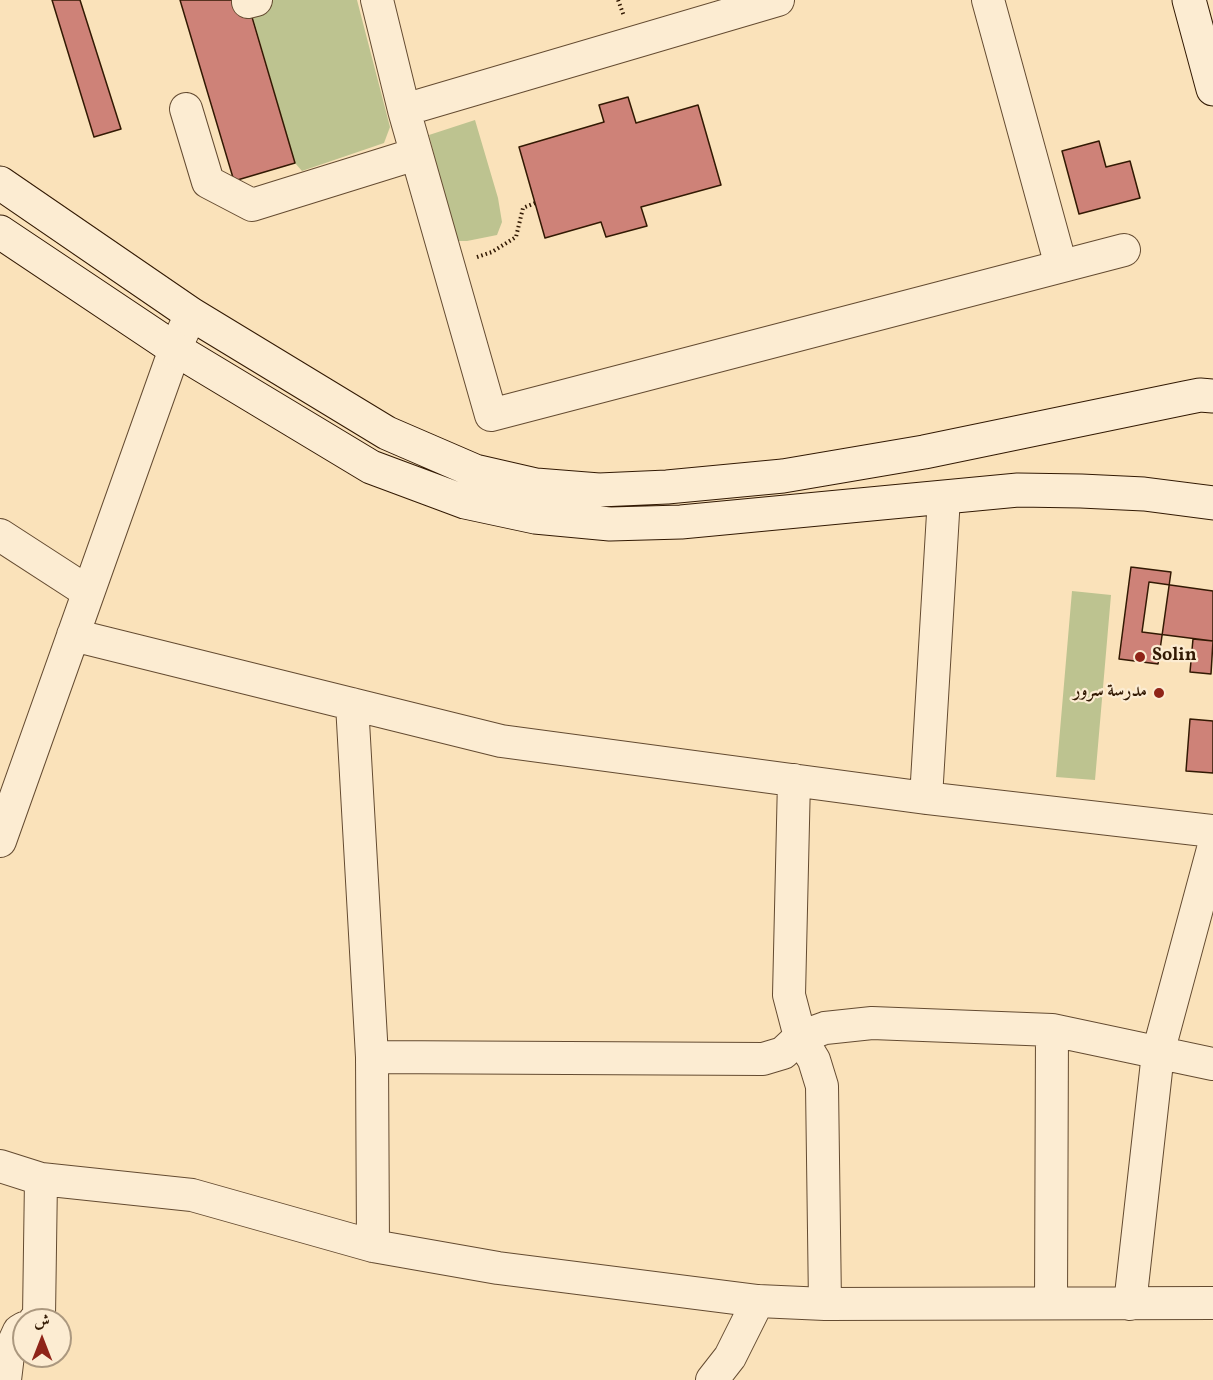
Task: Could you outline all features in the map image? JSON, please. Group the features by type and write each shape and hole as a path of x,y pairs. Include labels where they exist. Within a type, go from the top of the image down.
{"main road":[{"path":"1189,0 1213,89"},
{"path":"0,183 191,314 387,433 475,471 536,485 599,490 667,487 783,476 924,452 1200,395 1213,396"},
{"path":"0,232 175,350 371,467 465,502 535,517 610,524 681,522 1018,490 1144,494 1211,501"}],"street":[{"path":"376,0 416,154 491,415 1124,250"},
{"path":"404,110 778,0"},
{"path":"988,0 1061,266"},
{"path":"186,109 208,182 252,205 416,154"},
{"path":"0,841 8,790 73,635 175,350 191,314"},
{"path":"926,798 944,497"},
{"path":"0,535 88,592"},
{"path":"73,635 501,741 926,798 1213,831"},
{"path":"352,704 372,1057 373,1246"},
{"path":"794,780 789,995 800,1037 814,1060 822,1086 825,1304"},
{"path":"1130,1304 1158,1053 1213,849"},
{"path":"372,1057 763,1059 783,1053 800,1037 825,1028 872,1023 1052,1030 1213,1064"},
{"path":"1051,1303 1052,1030"},
{"path":"0,1166 41,1179 192,1195 373,1246 498,1268 758,1301 825,1304 1213,1303"},
{"path":"39,1308 41,1179"},
{"path":"712,1380 730,1357 758,1301"},
{"path":"5,1380 8,1355 12,1346"}],"path":[{"path":"448,266 492,252 516,237 523,208 535,203"}],"green space":[{"path":"248,0 357,0 390,127 384,143 302,171 295,163"},
{"path":"475,120 498,198 502,222 497,235 456,241 429,135"},
{"path":"1072,591 1111,595 1095,780 1056,777"}],"building":[{"path":"52,0 80,0 121,129 94,137"},
{"path":"180,0 247,0 295,163 234,181"},
{"path":"628,97 636,123 698,105 721,185 641,207 647,226 606,237 601,222 545,238 519,147 604,122 599,105"},
{"path":"1099,141 1106,167 1130,161 1140,198 1079,214 1062,151"},
{"path":"1131,567 1171,572 1158,664 1119,659"},
{"path":"1149,582 1213,591 1213,641 1142,632"},
{"path":"1193,639 1213,641 1211,674 1190,672"},
{"path":"1190,719 1213,721 1213,773 1186,771"}],"place":[{"name":"Solin","path":"1140,657"},
{"name":"مدرسة سرور","path":"1159,693"}]}
